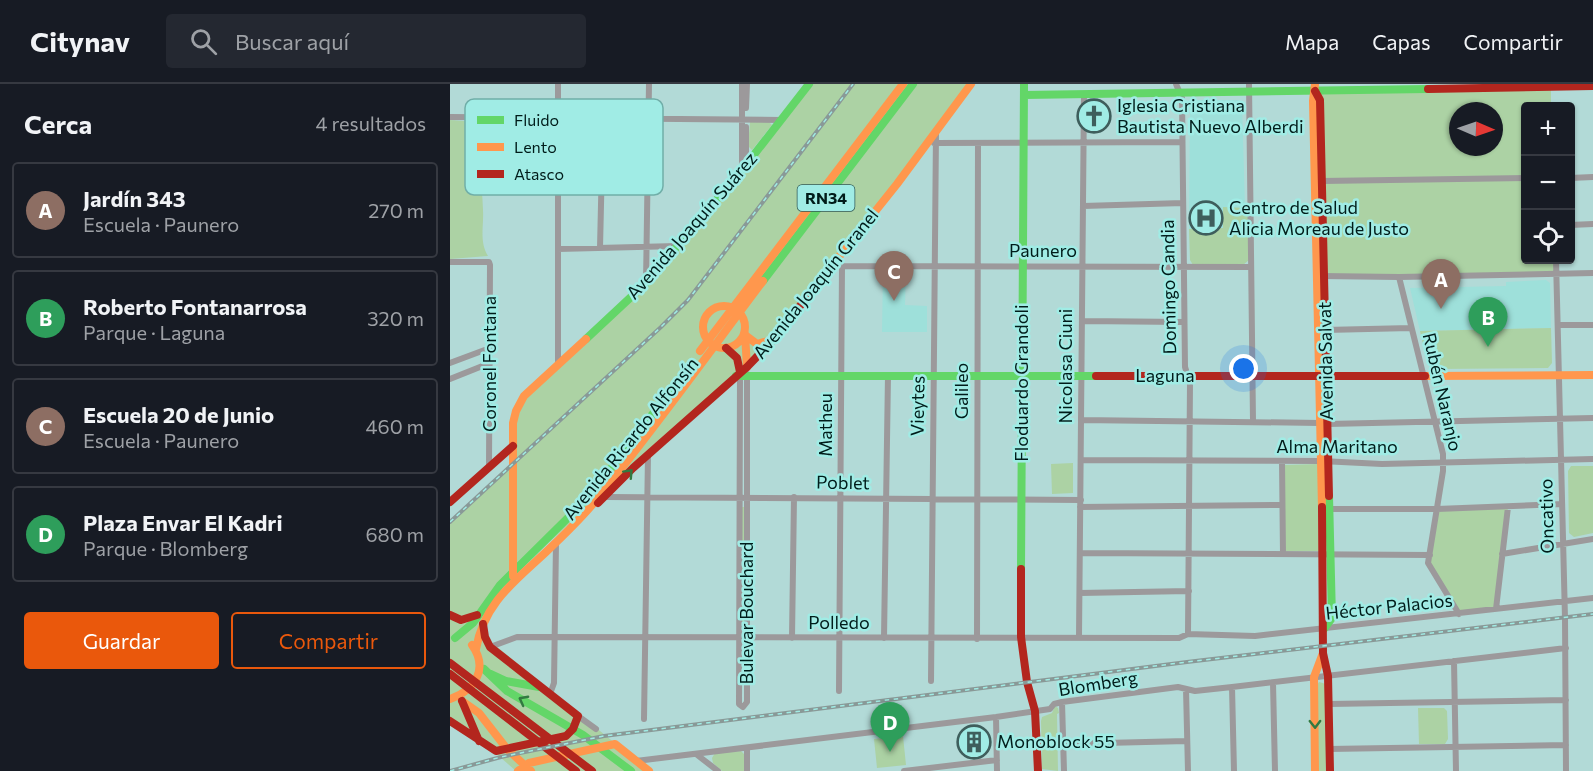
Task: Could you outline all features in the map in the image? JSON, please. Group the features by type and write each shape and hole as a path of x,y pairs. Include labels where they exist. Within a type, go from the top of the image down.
{"main road":[{"name":"Avenida Joaquín Suárez","path":"516,411 524,396 534,385 646,283 744,168 809,84"},
{"name":"Avenida Ricardo Alfonsín","path":"452,639 463,635 513,582 586,512 903,84"},
{"name":"Avenida Ricardo Alfonsín","path":"736,310 913,84"},
{"name":"Avenida Joaquín Granel","path":"586,512 742,373 774,339 840,263 932,144 936,132 971,84"},
{"name":"Floduardo Grandoli","path":"1024,84 1021,637 1027,682 1035,711 1038,771"},
{"path":"1024,95 1178,88 1593,86"},
{"name":"Avenida Salvat","path":"1315,87 1320,100 1322,181 1320,276 1325,330 1323,377"},
{"name":"Avenida Salvat","path":"1315,87 1313,101 1327,554"},
{"name":"Avenida Ricardo Alfonsín","path":"726,348 711,344 702,325 708,313 719,306 736,310"},
{"path":"726,348 736,344 745,332 744,320 736,310"},
{"path":"745,332 757,344 774,339"},
{"name":"Bulevar Bouchard","path":"742,373 745,332"},
{"name":"Avenida Ricardo Alfonsín","path":"477,653 480,618 488,599 590,496 711,344"},
{"path":"726,348 732,351 739,360 742,373"},
{"name":"Laguna","path":"742,373 1253,377 1593,375"},
{"name":"Coronel Fontana","path":"513,582 513,423 516,411"},
{"path":"450,502 513,446"},
{"name":"Avenida Salvat","path":"1325,461 1329,509 1323,653 1328,676 1330,771"},
{"path":"450,615 461,621 480,618 490,647 578,716 573,729 566,736 499,751 492,750 450,721"},
{"path":"452,639 467,642 477,653 484,669 506,692 567,724 633,771"},
{"name":"RN34","path":"455,700 472,686 479,670 477,653"},
{"name":"Avenida Salvat","path":"1315,771 1314,677 1323,653"},
{"path":"450,663 474,687 575,770"},
{"path":"484,669 506,681 542,687"},
{"path":"450,674 474,687 542,732 591,771"},
{"path":"455,700 472,721 479,741"},
{"path":"455,700 471,705 477,710 502,743 531,771"},
{"path":"518,771 529,763 615,744 649,771"}],"street":[{"path":"649,84 649,99"},
{"path":"744,84 744,168"},
{"name":"Domingo Candia","path":"1178,88 1182,98 1185,367 1190,383 1188,634"},
{"path":"1249,88 1253,421"},
{"name":"Nicolasa Ciuni","path":"1080,637 1084,94"},
{"path":"663,118 782,120"},
{"path":"932,144 1182,142"},
{"name":"Galileo","path":"977,639 978,143"},
{"name":"Vieytes","path":"930,681 935,266 932,144"},
{"path":"1575,178 1593,177"},
{"path":"1322,181 1521,178"},
{"path":"558,195 558,365"},
{"path":"600,248 601,195"},
{"path":"646,283 647,195"},
{"path":"1083,206 1183,203"},
{"path":"1575,225 1593,224"},
{"path":"558,249 677,246"},
{"name":"Coronel Fontana","path":"450,262 489,262 490,265 489,466"},
{"name":"Paunero","path":"840,263 935,266 1251,267"},
{"name":"Matheu","path":"839,691 840,263"},
{"name":"Oncativo","path":"1556,264 1566,648 1566,771"},
{"path":"1320,276 1399,277 1593,273"},
{"name":"Rubén Naranjo","path":"1399,277 1443,462 1428,563 1459,614"},
{"path":"1082,321 1184,322"},
{"path":"1558,325 1593,325"},
{"path":"1325,330 1412,328"},
{"path":"450,363 490,348"},
{"path":"450,379 490,363"},
{"name":"Bulevar Bouchard","path":"742,373 743,638 740,704 743,707 747,702 743,638"},
{"path":"884,638 888,375"},
{"path":"1081,420 1324,423 1593,418"},
{"path":"644,719 648,456"},
{"name":"Alma Maritano","path":"1081,460 1325,461 1382,464 1593,459"},
{"path":"1282,462 1283,554"},
{"name":"Poblet","path":"605,497 794,497 1021,500 1080,504 1189,506 1282,505"},
{"path":"792,638 794,497"},
{"path":"1329,509 1437,509 1562,504"},
{"path":"1496,609 1508,507"},
{"path":"1502,554 1593,539"},
{"path":"550,694 554,683 556,543"},
{"path":"1080,553 1430,555"},
{"path":"1080,593 1189,591"},
{"name":"Héctor Palacios","path":"1188,634 1255,636 1593,598"},
{"name":"Polledo","path":"490,647 517,637 977,639 1179,638 1188,634"},
{"name":"Blomberg","path":"636,761 996,717 1050,709 1054,704 1062,702 1178,687 1195,691 1566,648"},
{"path":"1455,661 1456,771"},
{"path":"1273,683 1275,771"},
{"path":"1232,687 1233,771"},
{"path":"1186,689 1188,771"},
{"path":"1329,704 1566,700"},
{"path":"1062,702 1064,771"},
{"path":"578,716 596,729"},
{"path":"996,717 998,771"},
{"path":"1063,744 1187,741"},
{"path":"1329,749 1566,745"},
{"path":"747,748 747,771"},
{"path":"696,754 718,771"},
{"path":"904,771 997,760"}],"shaded area":[{"path":"1193,100 1238,100 1242,102 1245,208 1223,208 1223,228 1189,229 1190,103"},
{"path":"883,272 906,272 905,305 927,306 927,332 882,332"},
{"path":"1546,280 1550,283 1551,328 1420,331 1410,288 1506,286 1506,282"}],"green space":[{"path":"809,84 971,84 784,328 487,599 485,637 649,771 516,771 492,750 450,721 450,522 513,464 513,423 524,396 646,283"},
{"path":"1551,87 1551,102 1521,102 1521,264 1556,264 1556,274 1324,276 1315,91"},
{"path":"450,120 465,121 465,195 482,195 483,239 488,256 450,259"},
{"path":"750,122 769,122 772,125 752,150 748,146"},
{"path":"1223,207 1249,208 1249,260 1243,265 1193,265 1190,260 1189,229 1223,228"},
{"path":"1551,328 1552,363 1548,368 1435,369 1427,363 1420,331"},
{"path":"1073,463 1073,493 1052,494 1051,464"},
{"path":"1318,464 1319,551 1285,551 1284,465"},
{"path":"1571,466 1593,466 1593,533 1574,537 1569,533 1568,471"},
{"path":"742,507 744,507 744,624 741,624"},
{"path":"1508,507 1496,609 1459,614 1428,563 1437,509"},
{"path":"1319,682 1326,684 1328,771 1318,771 1317,685"},
{"path":"1055,706 1059,713 1057,714 1058,771 1042,769 1041,721 1042,717 1052,713"},
{"path":"1418,708 1444,708 1447,711 1448,739 1445,744 1419,744"},
{"path":"903,736 906,765 877,768 874,739"},
{"path":"741,751 744,754 745,771 722,771 713,763 712,758 715,753"}],"railway":[{"path":"450,522 688,300 853,84"},
{"path":"450,771 501,757 604,736 1187,662 1593,614"}],"traffic: fast":[{"path":"586,339 646,283 746,165 809,84"},
{"path":"763,281 913,84"},
{"path":"1021,569 1024,84"},
{"path":"1024,95 1428,89"},
{"path":"455,638 473,623 500,585 590,496 684,373"},
{"path":"736,376 1096,376"},
{"path":"1324,629 1332,618 1329,496"},
{"path":"484,669 507,691 583,735 631,771"},
{"path":"491,674 506,681 539,687"}],"traffic: slow":[{"path":"700,351 903,84"},
{"path":"822,278 897,184 971,84"},
{"path":"1315,84 1313,101 1322,507"},
{"path":"476,649 480,633 493,606 591,506 661,418 763,281"},
{"path":"724,306 732,307 739,312 744,319 745,327 744,335 739,342 732,347 724,348 716,347 709,342 704,335 703,327 704,319 709,312 716,307 724,306"},
{"path":"745,334 747,367"},
{"path":"745,335 757,344 771,340"},
{"path":"513,576 513,423 516,411 524,396 586,339"},
{"path":"1425,376 1593,375"},
{"path":"450,699 466,690 477,678 479,662 472,645"},
{"path":"1315,771 1314,677 1323,653"},
{"path":"462,701 479,713 507,749 531,771"},
{"path":"518,771 529,763 615,744 649,771"}],"traffic: jam":[{"path":"1428,89 1593,86"},
{"path":"1315,91 1320,100 1329,496"},
{"path":"598,503 633,468 747,367 774,339 822,278"},
{"path":"726,348 737,358 740,372"},
{"path":"1096,376 1425,376"},
{"path":"450,502 513,446"},
{"path":"1322,507 1323,653 1328,676 1330,771"},
{"path":"1021,569 1021,637 1027,682 1035,711 1038,771"},
{"path":"450,615 461,620 477,615"},
{"path":"450,721 496,751 566,736 573,729 578,716 490,647 485,637 483,624"},
{"path":"450,663 592,771"},
{"path":"450,674 576,771"},
{"path":"462,701 479,741"}],"place":[{"name":"Iglesia Cristiana Bautista Nuevo Alberdi","path":"1094,116"},
{"name":"Centro de Salud Alicia Moreau de Justo","path":"1206,218"},
{"name":"Escuela 20 de Junio","path":"894,301"},
{"name":"Jardín 343","path":"1441,309"},
{"name":"Roberto Fontanarrosa","path":"1488,347"},
{"name":"Monoblock 55","path":"974,742"},
{"name":"Plaza Envar El Kadri","path":"890,752"}]}
